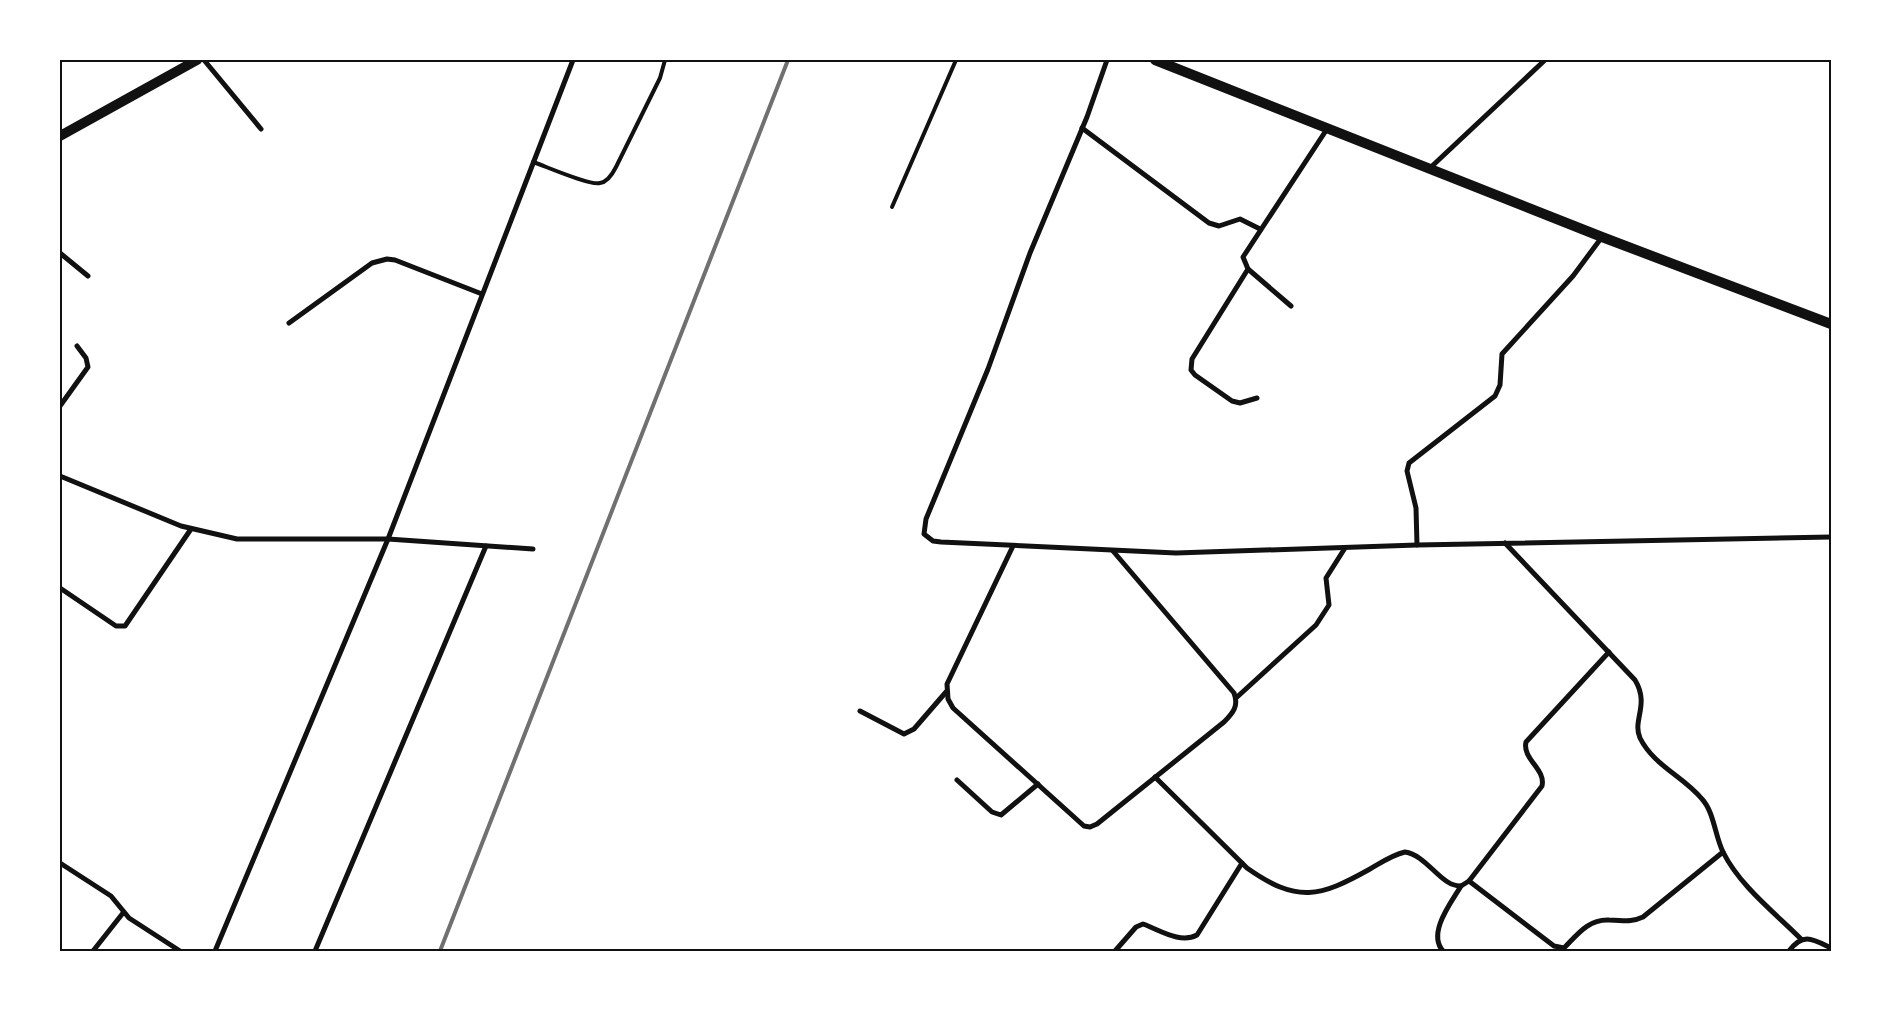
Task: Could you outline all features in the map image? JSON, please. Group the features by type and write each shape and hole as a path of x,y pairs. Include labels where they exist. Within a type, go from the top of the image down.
{"main road":[{"path":"60,136 198,60"},
{"path":"1156,60 1602,237 1831,324"}],"street":[{"path":"198,60 261,129"},
{"path":"215,951 388,539 573,60"},
{"path":"1107,60 1082,128 1030,254 988,368 924,527 924,534 933,541 1113,551 1195,553 1417,545 1831,538"},
{"path":"1430,168 1545,60"},
{"path":"1082,128 1209,223 1219,226 1240,219 1260,229"},
{"path":"1291,306 1248,269 1243,257 1327,129"},
{"path":"1417,545 1416,508 1407,471 1409,463 1495,396 1500,385 1500,358 1506,348 1554,299 1602,237"},
{"path":"60,253 88,276"},
{"path":"289,323 372,263 387,259 395,260 482,294"},
{"path":"1248,269 1190,365 1195,375 1232,401 1240,403 1257,398"},
{"path":"60,406 88,367 86,358 77,346"},
{"path":"60,476 191,528 237,539 388,539 533,550"},
{"path":"60,588 116,626 125,626 191,528"},
{"path":"1505,543 1610,652 1641,690 1638,727 1642,741 1658,763 1704,800 1723,852 1748,887 1801,939"},
{"path":"315,951 486,546"},
{"path":"1013,546 947,684 946,692 953,708 1084,826 1090,827 1097,824 1232,714 1236,705 1234,693 1113,551"},
{"path":"1236,698 1316,625 1326,612 1330,598 1326,578 1345,548"},
{"path":"1443,951 1439,947 1437,937 1439,926 1461,886 1469,881 1542,786 1540,774 1526,753 1526,742 1610,652"},
{"path":"860,711 904,734 914,729 946,692"},
{"path":"1155,777 1242,863 1258,875 1297,891 1316,893 1339,886 1405,852 1418,856 1450,884 1461,886"},
{"path":"957,780 992,812 1001,815 1038,784"},
{"path":"1469,881 1554,946 1564,948 1583,928 1593,923 1608,920 1630,923 1643,917 1723,852"},
{"path":"60,863 110,896 123,913 180,951"},
{"path":"1115,951 1136,927 1143,924 1181,939 1190,939 1197,935 1242,863"},
{"path":"93,951 123,913"},
{"path":"1789,951 1795,942 1801,939 1809,939 1831,948"}],"lane":[{"path":"533,162 588,182 600,184 606,180 616,167 660,78 665,60"},
{"path":"892,207 956,60"}],"railway":[{"path":"440,951 788,60"}]}
